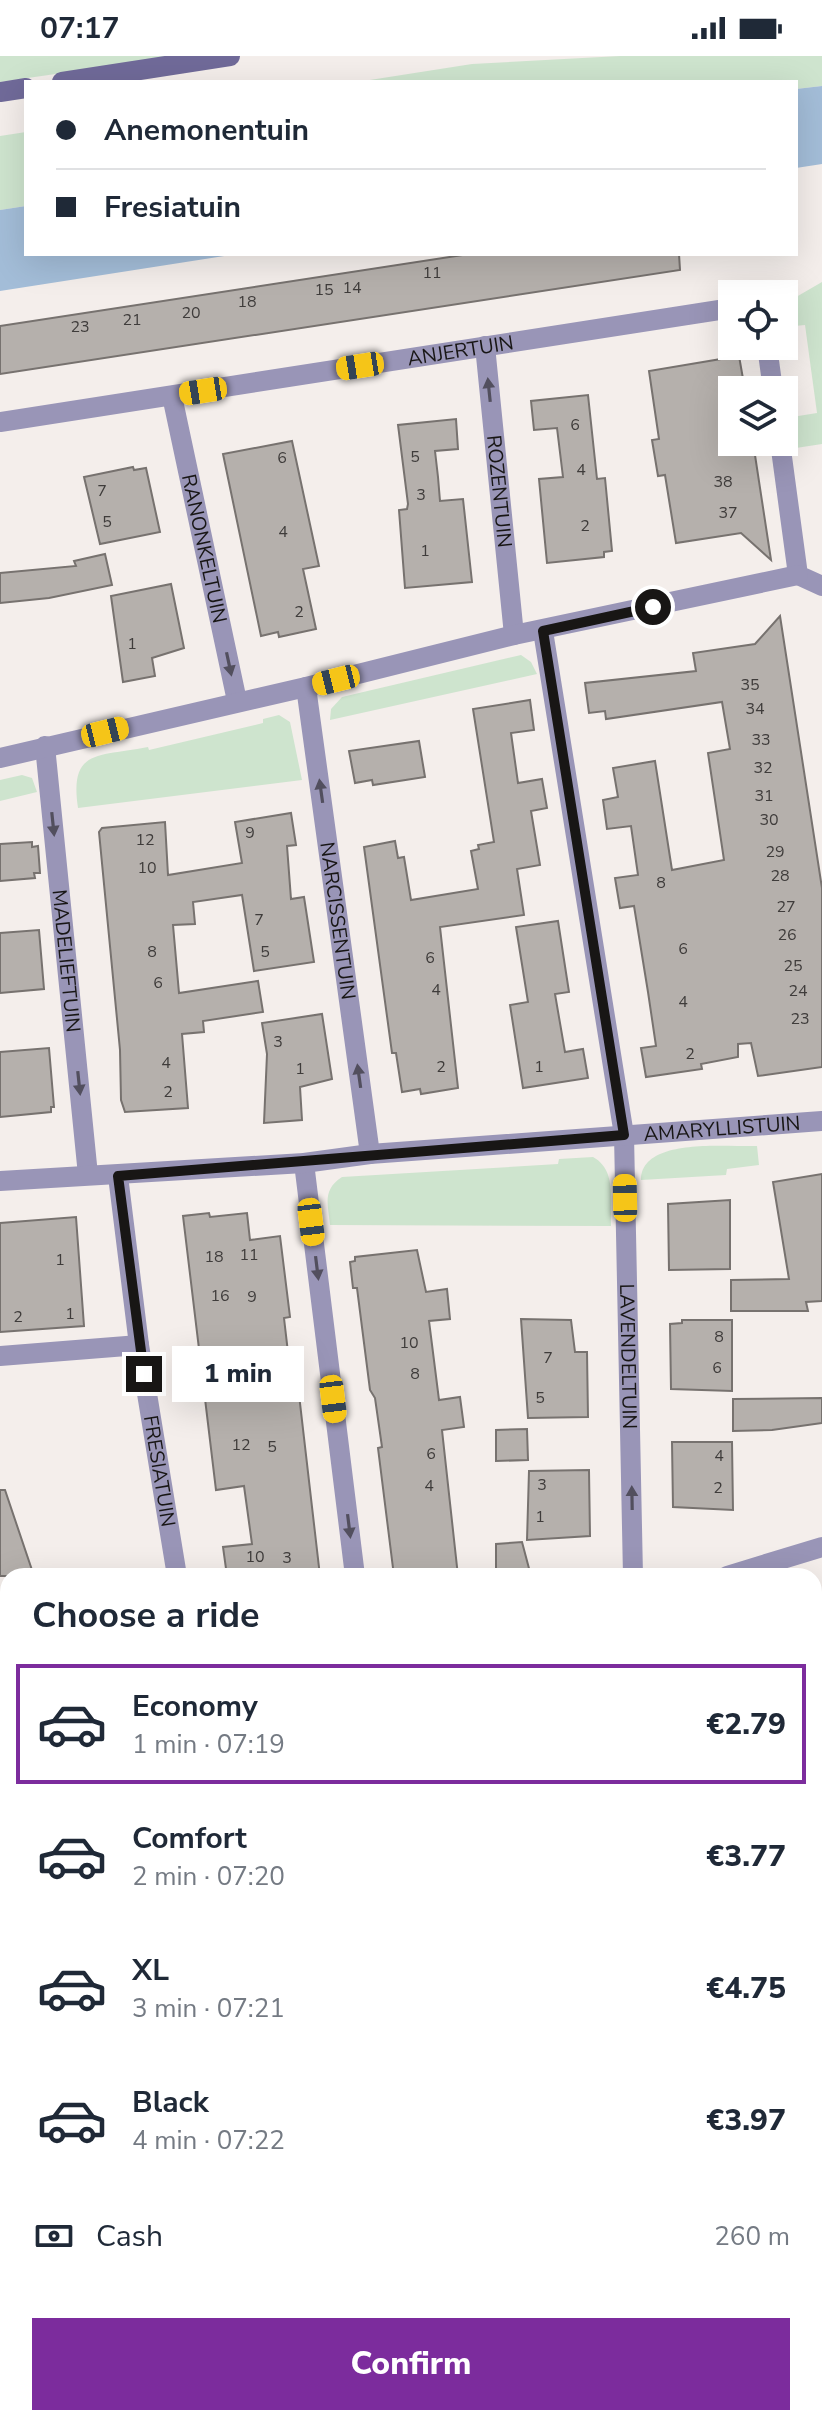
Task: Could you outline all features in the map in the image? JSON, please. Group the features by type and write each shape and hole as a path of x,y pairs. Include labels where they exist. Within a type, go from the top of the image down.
{"main road":[{"path":"75,80 230,56"},
{"path":"0,92 24,88"}],"street":[{"name":"ANJERTUIN","path":"0,422 718,310"},
{"name":"ROZENTUIN","path":"485,346 514,635"},
{"name":"RANONKELTUIN","path":"172,396 237,701"},
{"path":"782,456 798,575"},
{"path":"0,758 514,635 798,575 822,586"},
{"name":"LAVENDELTUIN","path":"543,631 624,1135 633,1568"},
{"name":"NARCISSENTUIN","path":"306,687 370,1154"},
{"name":"MADELIEFTUIN","path":"45,746 88,1175"},
{"name":"AMARYLLISTUIN","path":"0,1181 304,1163 370,1154 822,1121"},
{"path":"304,1163 354,1568"},
{"name":"FRESIATUIN","path":"118,1176 139,1345 176,1568"},
{"path":"0,1356 139,1345"},
{"path":"753,1568 822,1547"}],"green space":[{"path":"0,56 180,56 0,82"},
{"path":"620,56 822,56 822,86 798,89 798,80 370,80 472,64"},
{"path":"24,132 24,206 0,210 0,136"},
{"path":"822,282 822,444 798,448 798,416 817,413 805,325 798,326 798,296"},
{"path":"521,655 531,662 537,674 330,720 331,709 342,697"},
{"path":"279,715 290,722 302,780 78,808 78,775 83,765 91,759 148,747 149,750 263,723 263,719"},
{"path":"22,775 32,778 37,792 0,801 0,780"},
{"path":"757,1146 759,1165 727,1169 726,1175 641,1180 645,1166 655,1157 670,1151 687,1147"},
{"path":"593,1157 601,1163 609,1178 611,1226 330,1225 329,1192 342,1177 558,1164 559,1159"}],"water":[{"path":"822,86 822,164 798,168 798,89"},
{"path":"24,206 24,256 224,256 0,291 0,210"}],"building":[{"path":"456,256 679,256 680,270 0,374 0,326"},
{"path":"718,360 740,360 743,376 718,376 718,456 755,456 771,560 741,533 676,543 665,475 658,476 652,440 659,439 649,371"},
{"path":"588,395 597,479 605,478 612,551 604,552 604,557 547,563 539,479 563,477 557,428 534,430 531,401"},
{"path":"456,419 458,449 435,451 440,501 463,499 472,582 405,588 399,510 407,509 408,504 398,425"},
{"path":"292,441 319,566 303,569 316,629 279,637 278,632 261,636 223,454"},
{"path":"133,467 134,470 146,468 160,532 100,544 84,477"},
{"path":"105,554 112,585 49,598 0,603 0,573 76,566 74,561"},
{"path":"171,584 184,648 152,658 155,676 123,682 111,596"},
{"path":"780,616 822,888 822,1067 758,1076 751,1043 738,1044 738,1057 701,1064 702,1069 646,1077 641,1048 656,1046 648,992 634,906 620,908 615,878 638,875 631,826 607,829 603,800 618,797 613,768 655,761 672,870 724,860 708,753 730,749 722,702 606,719 605,711 589,713 585,683 696,671 693,653 755,644"},
{"path":"530,700 534,730 511,733 518,783 542,779 547,808 531,811 540,865 517,869 524,915 440,927 458,1088 421,1094 420,1089 402,1092 396,1053 392,1053 364,847 395,841 398,858 404,857 411,900 478,889 471,851 479,849 478,845 494,842 473,709"},
{"path":"419,741 425,777 373,785 372,780 355,783 349,751"},
{"path":"291,813 296,845 287,846 291,899 304,897 314,962 254,971 242,895 193,902 195,924 173,925 179,993 258,981 263,1012 203,1021 204,1032 182,1034 188,1108 125,1112 121,1100 120,1050 99,832 102,828 165,822 168,875 242,863 235,822"},
{"path":"32,842 32,847 38,846 40,873 34,873 35,878 0,881 0,844"},
{"path":"558,921 569,992 555,994 565,1052 583,1049 588,1078 523,1088 510,1005 528,1002 516,927"},
{"path":"39,930 44,989 0,993 0,933"},
{"path":"322,1014 332,1079 300,1087 302,1120 264,1123 267,1054 262,1023"},
{"path":"49,1048 54,1107 51,1107 51,1112 0,1117 0,1052"},
{"path":"822,1174 822,1301 806,1302 808,1311 731,1311 731,1280 789,1279 773,1182"},
{"path":"730,1200 730,1269 669,1270 668,1204"},
{"path":"247,1213 250,1240 280,1236 290,1317 284,1318 292,1387 298,1386 319,1568 226,1568 223,1547 252,1544 244,1486 216,1490 183,1216"},
{"path":"76,1217 84,1326 0,1332 0,1223"},
{"path":"417,1250 426,1292 447,1289 450,1319 429,1321 439,1400 460,1397 464,1427 442,1430 457,1568 393,1568 375,1398 370,1390 357,1288 353,1288 350,1262 355,1261 355,1257"},
{"path":"521,1319 571,1320 575,1352 587,1352 588,1417 528,1418"},
{"path":"682,1320 732,1320 732,1391 671,1389 670,1324 682,1323"},
{"path":"822,1398 822,1423 772,1430 733,1431 733,1399"},
{"path":"527,1429 528,1460 496,1461 496,1430"},
{"path":"672,1442 732,1442 733,1510 673,1507"},
{"path":"589,1470 590,1536 527,1540 529,1471"},
{"path":"0,1490 5,1490 31,1568 0,1568"},
{"path":"522,1542 529,1568 496,1568 496,1544"}],"route":[{"path":"144,1374 118,1176 624,1135 543,631 653,607"}]}
